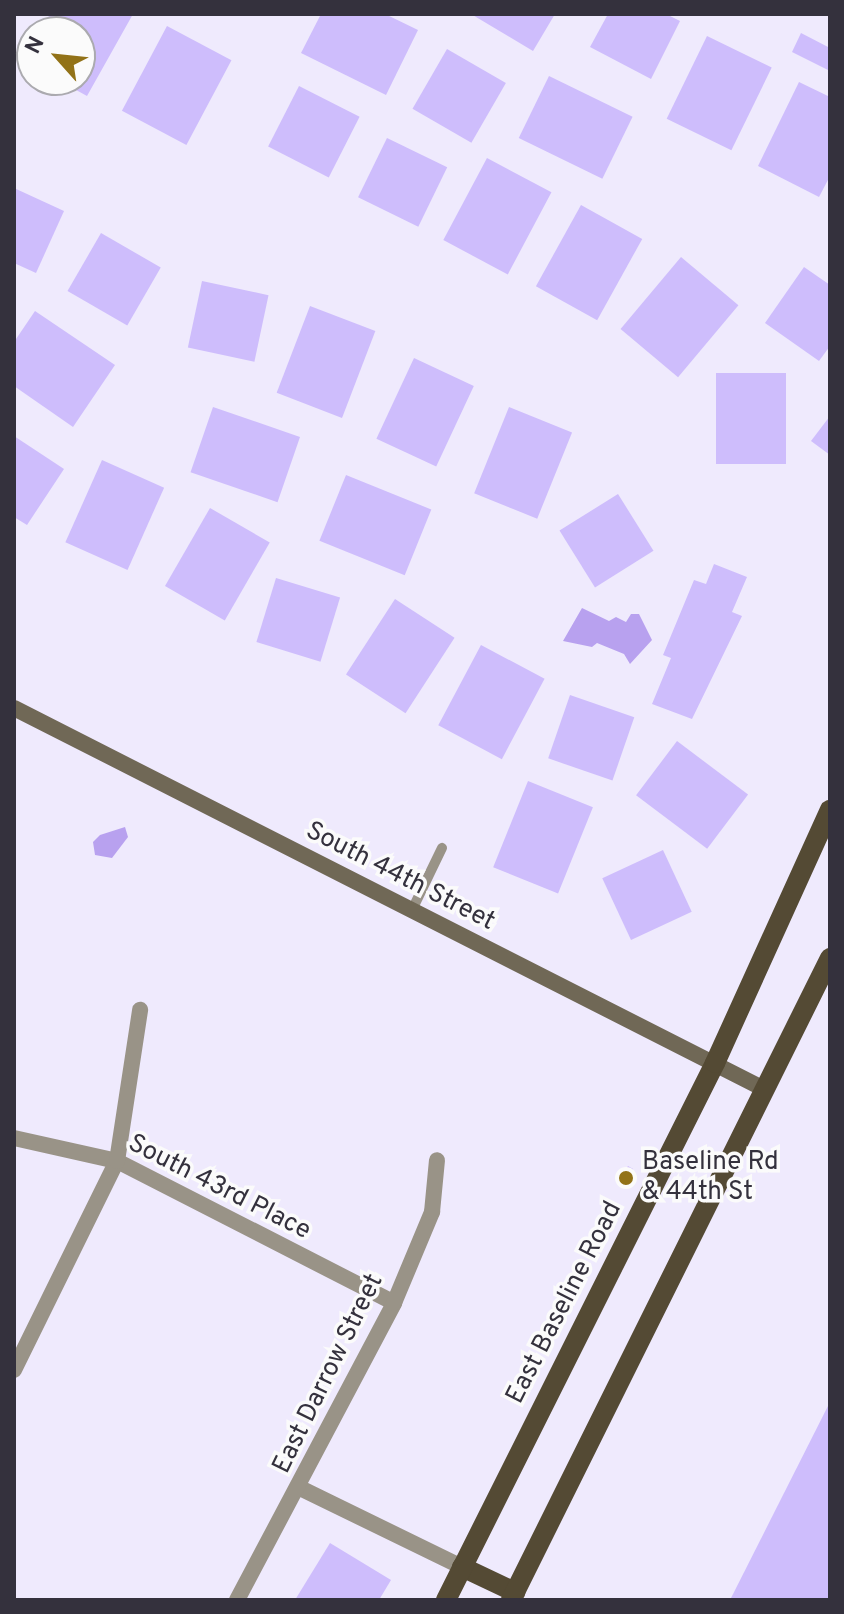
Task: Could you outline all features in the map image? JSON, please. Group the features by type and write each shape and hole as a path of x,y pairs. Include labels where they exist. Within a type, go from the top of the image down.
{"main road":[{"name":"East Baseline Road","path":"446,1600 715,1063 830,810"},
{"path":"462,1567 513,1596 830,958"}],"street":[{"name":"South 44th Street","path":"14,708 764,1089"},
{"path":"14,1370 117,1161 140,1010"},
{"name":"South 43rd Place","path":"14,1138 117,1161 394,1303"},
{"name":"East Darrow Street","path":"237,1600 300,1488 394,1303 432,1212 437,1160"},
{"path":"300,1488 462,1567"}],"lane":[{"path":"412,910 442,848"}],"shaded area":[{"path":"582,608 609,621 616,617 626,622 631,614 639,614 652,640 630,664 624,654 597,643 592,647 563,641"},
{"path":"125,827 128,837 112,858 95,855 93,842 100,835"}],"building":[{"path":"133,14 96,80 96,16 49,16"},
{"path":"321,14 385,14 418,30 386,95 301,53"},
{"path":"471,14 555,14 533,51"},
{"path":"608,14 666,14 680,21 651,79 590,47"},
{"path":"167,26 231,60 186,145 122,111"},
{"path":"801,33 830,48 830,71 792,52"},
{"path":"707,36 772,68 731,150 667,119"},
{"path":"447,49 506,83 471,143 412,109"},
{"path":"549,76 633,117 602,179 519,138"},
{"path":"799,82 830,97 830,176 819,197 758,166"},
{"path":"299,86 360,117 329,177 268,147"},
{"path":"387,138 447,167 418,227 358,197"},
{"path":"487,158 551,192 508,274 443,240"},
{"path":"14,188 64,211 36,273 14,263"},
{"path":"581,205 642,239 597,320 536,286"},
{"path":"101,233 161,268 127,326 68,291"},
{"path":"681,257 738,305 678,377 621,329"},
{"path":"804,267 830,285 830,346 819,361 765,323"},
{"path":"202,281 269,295 254,362 188,348"},
{"path":"310,306 375,331 342,418 277,393"},
{"path":"35,311 115,365 73,427 14,386 14,342"},
{"path":"414,358 474,386 436,467 376,439"},
{"path":"716,373 786,373 786,464 716,464"},
{"path":"213,407 300,437 278,502 191,472"},
{"path":"509,407 572,432 537,519 474,493"},
{"path":"830,416 830,455 811,441"},
{"path":"14,436 64,469 27,525 14,517"},
{"path":"102,460 164,488 128,570 65,542"},
{"path":"346,475 431,509 405,575 319,541"},
{"path":"618,494 654,551 595,587 559,531"},
{"path":"210,508 270,542 225,620 165,586"},
{"path":"714,564 747,577 732,612 742,616 692,719 652,704 671,658 663,655 694,580 706,584"},
{"path":"276,578 340,598 320,662 256,642"},
{"path":"395,599 455,638 406,713 346,674"},
{"path":"481,645 545,679 502,759 438,725"},
{"path":"570,695 634,717 612,780 548,758"},
{"path":"677,741 748,795 707,849 636,795"},
{"path":"528,781 593,807 558,893 493,867"},
{"path":"663,850 692,912 631,940 602,878"},
{"path":"628,1166 633,1169 625,1183 620,1180"},
{"path":"830,1402 830,1600 730,1600"},
{"path":"330,1543 391,1580 379,1600 295,1600"}],"place":[{"name":"Baseline Rd & 44th St","path":"626,1178"}]}
